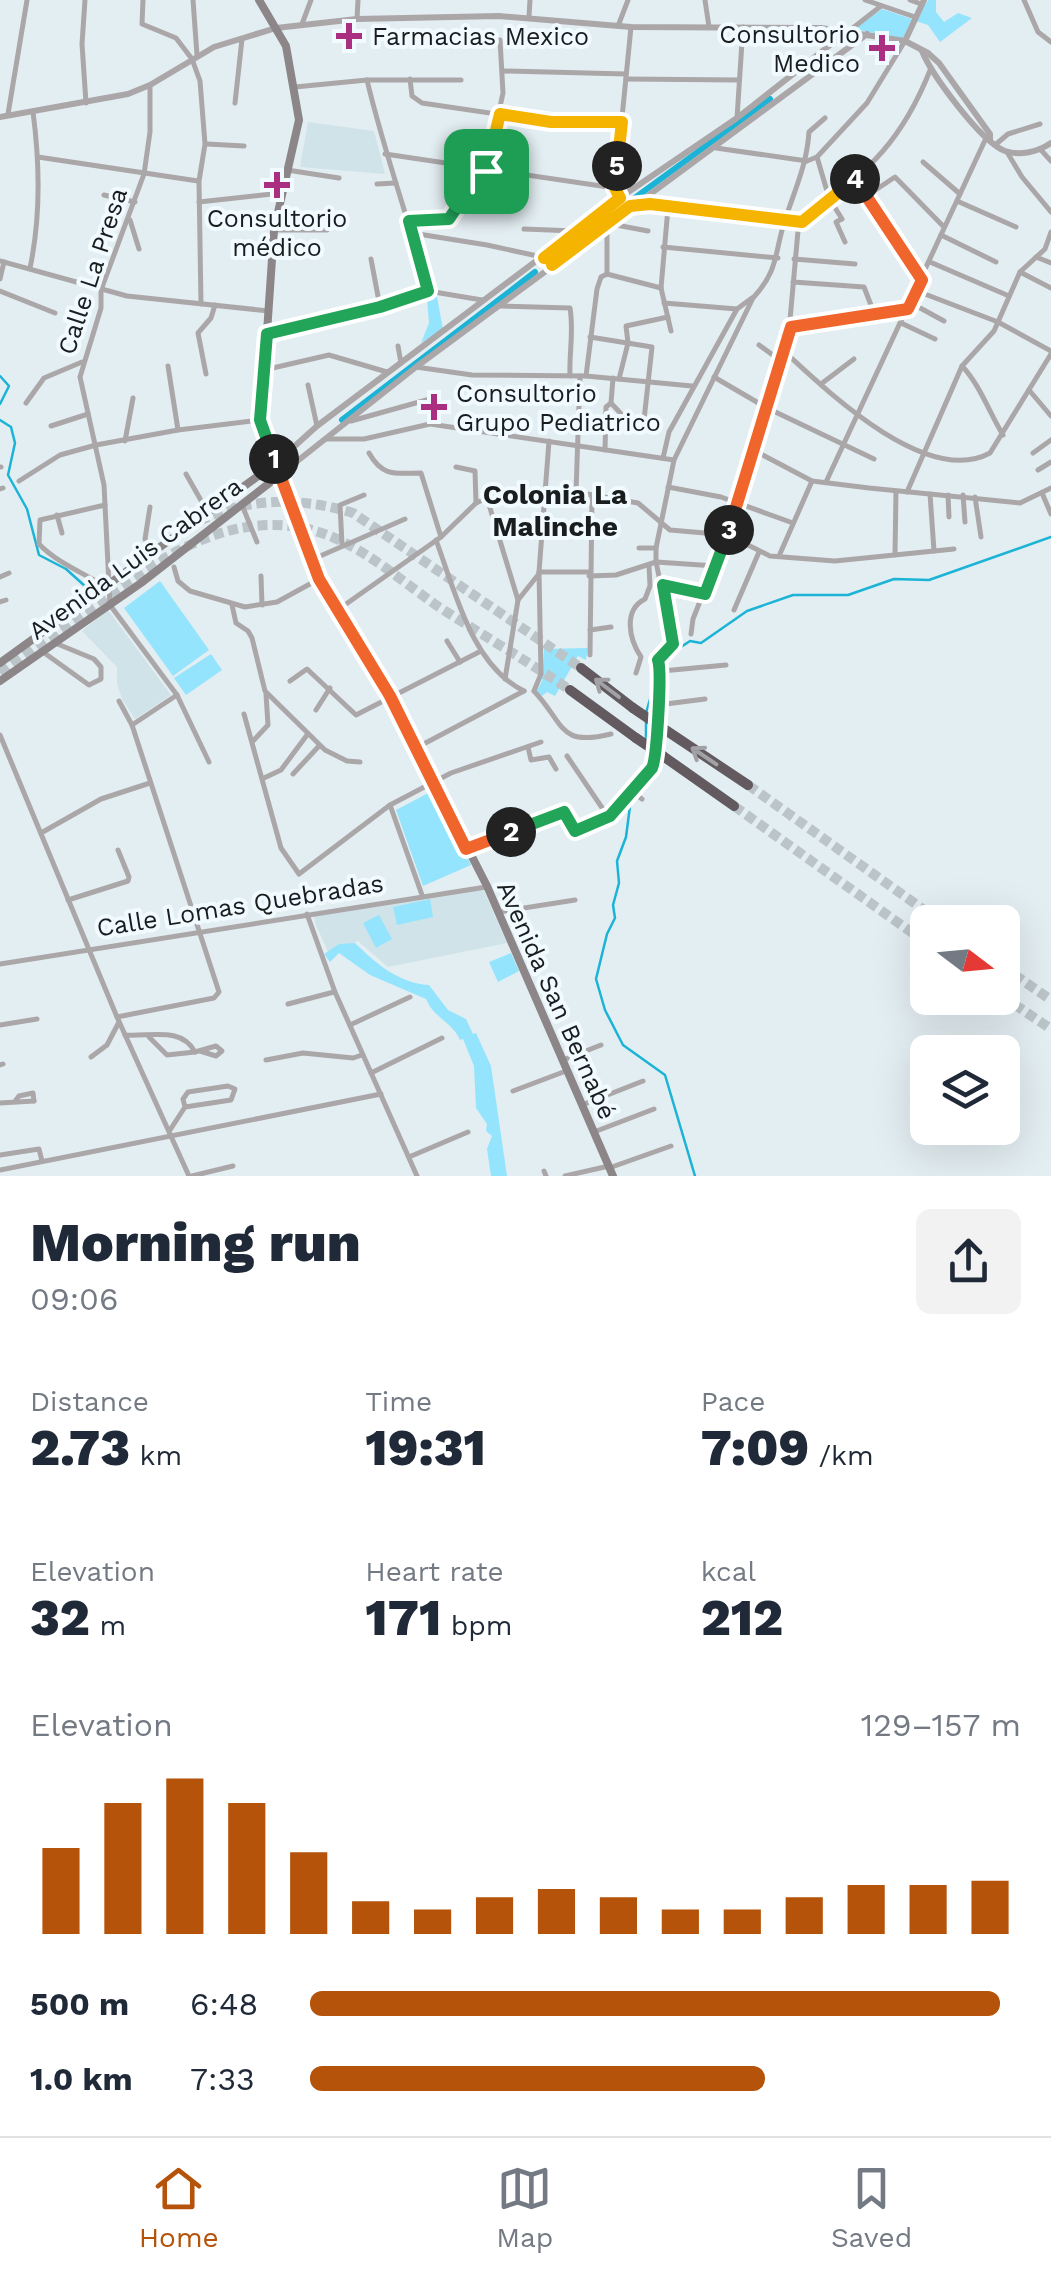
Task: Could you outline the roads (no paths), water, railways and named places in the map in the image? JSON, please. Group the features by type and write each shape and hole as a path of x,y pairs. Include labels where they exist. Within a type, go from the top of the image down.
{"highway":[{"path":"581,668 748,785"},
{"path":"570,690 734,806"}],"main road":[{"name":"Avenida San Bernabé","path":"260,0 286,46 298,120 274,230 260,420 310,560 390,696 487,886 610,1170"},
{"name":"Avenida Luis Cabrera","path":"0,663 276,464"},
{"name":"Avenida Luis Cabrera","path":"0,681 110,605 280,474"}],"street":[{"path":"27,0 4,116 86,104 150,85 194,57 276,28 357,19 529,16 631,27 849,31 904,41 938,63 990,139"},
{"path":"85,0 82,44 86,104"},
{"path":"143,0 144,27 173,36 194,57"},
{"path":"193,0 194,57 206,144 199,202 201,304"},
{"path":"265,11 270,0"},
{"path":"302,24 311,0"},
{"path":"357,19 358,0"},
{"path":"529,16 530,0"},
{"path":"618,26 628,0"},
{"path":"705,0 709,27"},
{"path":"865,0 914,18"},
{"path":"716,148 807,161 818,157 867,103 904,41 923,2 910,0"},
{"path":"1024,0 1038,32 1051,42"},
{"name":"Avenida Luis Cabrera","path":"276,464 317,426 620,198 738,118 881,6"},
{"path":"620,198 615,188 631,27"},
{"path":"738,118 743,27"},
{"name":"Avenida Luis Cabrera","path":"280,474 607,223 716,148 868,34"},
{"path":"235,103 242,39"},
{"path":"486,171 500,114 500,40"},
{"path":"922,51 931,68 990,139 1007,152 1051,212"},
{"path":"691,634 693,619 739,503 785,352 791,327 794,259 802,222 877,160 916,105 931,68"},
{"path":"503,71 739,80"},
{"path":"410,79 412,96 419,102 551,122 622,122"},
{"path":"295,87 368,80 461,80"},
{"path":"368,80 385,154 428,291"},
{"name":"Calle La Presa","path":"110,605 106,588 105,505 80,378 101,308 101,290 144,174 150,132 150,85"},
{"path":"769,92 778,101"},
{"path":"30,268 37,230 38,157 33,112"},
{"path":"636,673 640,656 632,644 632,610 645,599 650,586 674,460 753,298 770,278 784,222 807,161 810,132 825,118"},
{"path":"826,482 944,227 990,139 1040,124"},
{"path":"1007,152 1041,150 1051,142"},
{"path":"206,144 244,146"},
{"path":"1041,150 1051,161"},
{"path":"385,154 615,188"},
{"path":"38,157 200,181"},
{"path":"818,157 829,198 842,219 836,222 845,242"},
{"path":"924,162 959,198 1016,228"},
{"path":"409,221 450,218 463,198 466,168"},
{"path":"287,170 339,178"},
{"path":"868,195 895,177 944,227"},
{"path":"855,179 922,280"},
{"path":"377,184 396,183"},
{"path":"199,202 281,193"},
{"path":"104,195 135,202"},
{"path":"630,206 650,204 802,222"},
{"path":"668,208 662,246 662,288 672,331"},
{"path":"129,217 140,249"},
{"path":"607,274 607,223 648,231"},
{"path":"524,229 578,231"},
{"path":"274,230 327,230"},
{"path":"907,492 962,366 994,332 1020,272 1045,249 1051,232"},
{"path":"412,233 487,244 540,261 552,259 552,265"},
{"path":"941,236 996,262"},
{"path":"662,246 778,258"},
{"path":"1036,257 1051,263"},
{"path":"372,259 380,307"},
{"path":"794,259 855,264"},
{"path":"0,279 2,261 142,298 269,311"},
{"path":"540,261 536,270 542,273"},
{"path":"930,262 1009,296"},
{"path":"1020,272 1051,288"},
{"path":"576,492 583,376 600,279 607,274 662,288"},
{"path":"793,282 864,287 874,313"},
{"path":"0,291 55,313"},
{"path":"267,334 380,307 428,291 485,301"},
{"path":"785,352 858,416 925,453 951,460 980,458 990,453 1003,435 1051,352 998,322 917,291"},
{"path":"662,458 669,432 692,386 736,309 753,298"},
{"path":"664,303 736,309"},
{"path":"206,374 198,333 211,318 215,305"},
{"path":"499,306 572,310 570,376"},
{"path":"791,327 910,306 944,321"},
{"path":"605,450 606,407 611,403 628,343 626,326 668,317"},
{"path":"901,323 935,339"},
{"path":"590,338 652,347 645,424 638,432 611,403"},
{"path":"759,345 782,362"},
{"path":"398,346 402,364"},
{"path":"264,370 329,355 389,373"},
{"path":"820,385 854,358"},
{"path":"26,403 44,378 83,362"},
{"path":"168,366 178,430"},
{"path":"962,366 973,377 984,406 1003,435"},
{"path":"416,367 506,377 583,376 692,386"},
{"path":"714,377 767,408 874,460"},
{"path":"308,385 317,426"},
{"path":"1029,390 1049,413 1038,416"},
{"path":"687,397 702,404"},
{"path":"124,440 133,398"},
{"path":"345,422 430,399"},
{"path":"51,426 88,414"},
{"path":"19,481 60,455 96,444 260,420"},
{"path":"322,439 364,439 430,424 674,460"},
{"path":"1033,453 1051,440"},
{"path":"534,692 541,674 540,572 549,442"},
{"path":"754,451 812,481 1020,503 1051,488"},
{"path":"369,454 387,474 421,474 438,539 482,651 505,678 524,691 534,692 568,734 585,740 611,734"},
{"path":"1038,470 1051,462"},
{"path":"456,467 475,471 476,503"},
{"path":"186,474 208,514"},
{"path":"779,556 812,481"},
{"path":"668,487 739,503 793,523"},
{"path":"339,609 438,539 476,503 544,490 592,494 644,506 660,523 675,531 728,535 759,552 779,556 835,561 954,549"},
{"path":"895,555 896,491"},
{"path":"1042,493 1051,514"},
{"path":"590,655 592,494"},
{"path":"930,494 934,551"},
{"path":"342,544 340,505 364,495"},
{"path":"948,495 949,516"},
{"path":"963,495 965,522"},
{"path":"487,498 518,600 505,678"},
{"path":"975,498 981,537"},
{"path":"105,505 40,520 39,544 51,556 106,588"},
{"path":"242,506 256,542"},
{"path":"150,507 146,540 154,554"},
{"path":"57,515 62,534"},
{"path":"310,560 404,519"},
{"path":"638,548 656,548"},
{"path":"734,610 759,552"},
{"path":"540,572 616,575 652,564 716,566"},
{"path":"466,849 564,812 575,831 609,817 636,795 644,774 657,759 660,665 673,644 663,585 652,564"},
{"path":"174,567 178,581 186,589 232,605 277,602 319,579"},
{"path":"518,600 540,572"},
{"path":"0,576 9,574"},
{"path":"261,576 262,604"},
{"path":"663,585 705,594"},
{"path":"110,605 177,696 209,762"},
{"path":"232,605 236,623 252,638 266,691 268,725 253,741"},
{"path":"590,630 612,627"},
{"path":"446,641 460,662"},
{"path":"42,652 89,686 100,679 101,667 94,660 55,643"},
{"path":"290,682 306,669 354,715 482,651"},
{"path":"660,665 726,665"},
{"path":"316,710 330,688"},
{"path":"266,691 320,746 360,762"},
{"path":"416,748 524,691"},
{"path":"132,726 177,696"},
{"path":"657,705 705,699"},
{"path":"118,1020 214,998 218,992 132,726 119,701"},
{"path":"244,714 281,848 299,874 390,806 435,781 541,742"},
{"path":"0,735 118,1020 191,1176 233,1166"},
{"path":"264,778 281,770 307,736"},
{"path":"294,774 320,746"},
{"path":"528,746 531,760 550,758 556,769"},
{"path":"568,756 609,817"},
{"path":"41,832 101,799 150,783"},
{"path":"390,806 422,895"},
{"path":"68,900 124,884 129,876 118,850"},
{"name":"Calle Lomas Quebradas","path":"0,964 487,886"},
{"path":"498,912 575,900"},
{"path":"307,914 335,992 417,1176"},
{"path":"288,1004 335,992"},
{"path":"350,1025 410,997"},
{"path":"0,1025 37,1019"},
{"path":"91,1057 107,1045 118,1020"},
{"path":"125,1034 186,1038 198,1052 167,1055 149,1037"},
{"path":"372,1072 442,1038"},
{"path":"563,1060 601,1046"},
{"path":"266,1060 303,1054 353,1058 363,1054"},
{"path":"513,1091 568,1070"},
{"path":"582,1105 643,1081"},
{"path":"171,1133 188,1092 228,1086 235,1090 231,1100 185,1107"},
{"path":"0,1170 381,1094"},
{"path":"0,1103 16,1100"},
{"path":"594,1132 654,1109"},
{"path":"409,1158 468,1132"},
{"path":"565,1176 610,1170 672,1146"},
{"path":"0,1155 39,1148 42,1162"}],"waterway":[{"path":"554,257 770,99"},
{"path":"342,420 535,272"},
{"path":"0,376 9,386 0,404"},
{"path":"0,420 11,427 15,443 8,475 27,509 39,555 66,569 86,587"},
{"path":"646,713 655,682 654,665 690,641 701,643 747,611 793,595 848,595 894,579 929,580 1051,537"},
{"path":"646,721 646,738"},
{"path":"647,751 647,768"},
{"path":"646,775 630,806 626,837 617,861 615,918 596,979 605,1010 623,1045 665,1075 695,1176"}],"tunnel":[{"path":"199,521 237,507 275,502 314,504 353,513 581,668"},
{"path":"0,673 165,558 213,536 264,525 312,530 350,545 570,690"},
{"path":"748,785 917,905"},
{"path":"734,806 910,931"},
{"path":"1020,978 1051,1000"},
{"path":"1020,1008 1051,1029"}],"place":[{"name":"Farmacias Mexico","path":"349,36"},
{"name":"Consultorio Medico","path":"882,48"},
{"name":"Consultorio médico","path":"277,185"},
{"name":"Consultorio Grupo Pediatrico","path":"434,407"}],"district":[{"name":"Colonia La Malinche","path":"555,510"}]}
